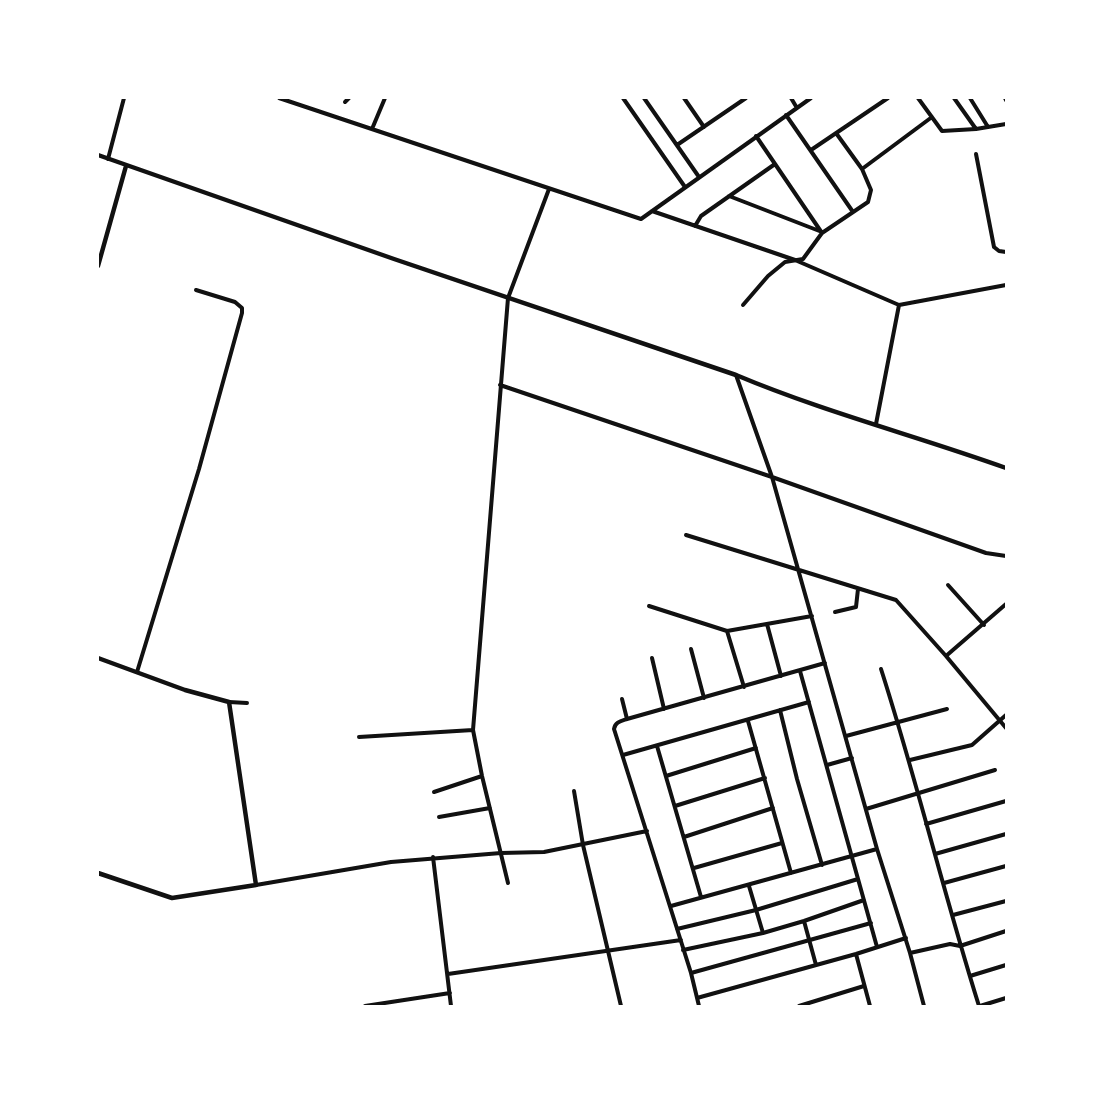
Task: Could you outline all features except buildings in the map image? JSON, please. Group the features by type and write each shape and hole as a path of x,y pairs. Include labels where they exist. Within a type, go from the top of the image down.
{"street":[{"path":"108,159 124,98"},
{"path":"279,98 641,219 811,98"},
{"path":"345,102 349,98"},
{"path":"372,129 385,98"},
{"path":"623,98 685,187"},
{"path":"644,98 699,177"},
{"path":"687,98 704,127"},
{"path":"677,145 746,98"},
{"path":"790,98 797,108"},
{"path":"811,150 888,98"},
{"path":"918,98 942,131 1006,124"},
{"path":"954,98 976,129"},
{"path":"970,98 988,127"},
{"path":"786,115 853,212"},
{"path":"862,169 932,117"},
{"path":"742,305 768,276 785,262 803,259 822,233 868,202 871,190 862,169 836,133"},
{"path":"756,136 822,233"},
{"path":"976,154 994,247 1006,252"},
{"path":"98,155 736,375 772,391 935,442 1006,468"},
{"path":"695,226 701,216 775,164"},
{"path":"98,266 126,166"},
{"path":"508,883 473,730 508,298 549,189"},
{"path":"729,196 822,233"},
{"path":"652,211 795,260 899,305 1006,285"},
{"path":"137,672 198,472 242,313 242,308 235,302 196,290"},
{"path":"876,424 899,305"},
{"path":"736,375 772,477 924,1006"},
{"path":"500,385 772,477 986,553 1006,556"},
{"path":"686,535 896,600 1006,729"},
{"path":"948,585 984,625"},
{"path":"835,612 856,607 858,589"},
{"path":"946,656 1006,604"},
{"path":"649,606 727,631 812,616"},
{"path":"767,624 782,676"},
{"path":"727,631 744,687"},
{"path":"691,649 704,698"},
{"path":"98,658 185,690 229,702 247,703"},
{"path":"652,658 664,710"},
{"path":"699,1006 671,906 614,729 617,722 825,663"},
{"path":"881,669 910,760 960,946 980,1006 1006,998"},
{"path":"800,671 877,947"},
{"path":"622,699 627,719"},
{"path":"229,702 256,885"},
{"path":"623,755 809,702"},
{"path":"846,736 947,709"},
{"path":"780,710 822,865"},
{"path":"910,760 972,745 1006,715"},
{"path":"748,721 791,873"},
{"path":"359,737 473,730"},
{"path":"657,746 701,897"},
{"path":"666,776 756,748"},
{"path":"826,765 852,758"},
{"path":"866,808 995,770"},
{"path":"434,792 482,776"},
{"path":"675,806 765,778"},
{"path":"574,791 583,845 621,1006"},
{"path":"926,824 1006,801"},
{"path":"439,817 490,808"},
{"path":"684,837 773,808"},
{"path":"98,873 172,898 391,862 433,857 544,852 646,831"},
{"path":"935,854 1006,834"},
{"path":"694,868 782,843"},
{"path":"671,906 878,849"},
{"path":"433,857 451,1006"},
{"path":"944,883 1006,866"},
{"path":"677,929 756,910 858,879"},
{"path":"749,886 763,933"},
{"path":"683,950 763,933 864,900"},
{"path":"953,915 1006,901"},
{"path":"804,921 816,965"},
{"path":"691,974 871,923"},
{"path":"910,953 950,944 960,946 1006,931"},
{"path":"697,998 906,938"},
{"path":"448,974 681,940"},
{"path":"856,954 870,1006"},
{"path":"970,976 1006,965"},
{"path":"799,1006 864,987"},
{"path":"365,1006 450,993"}]}
